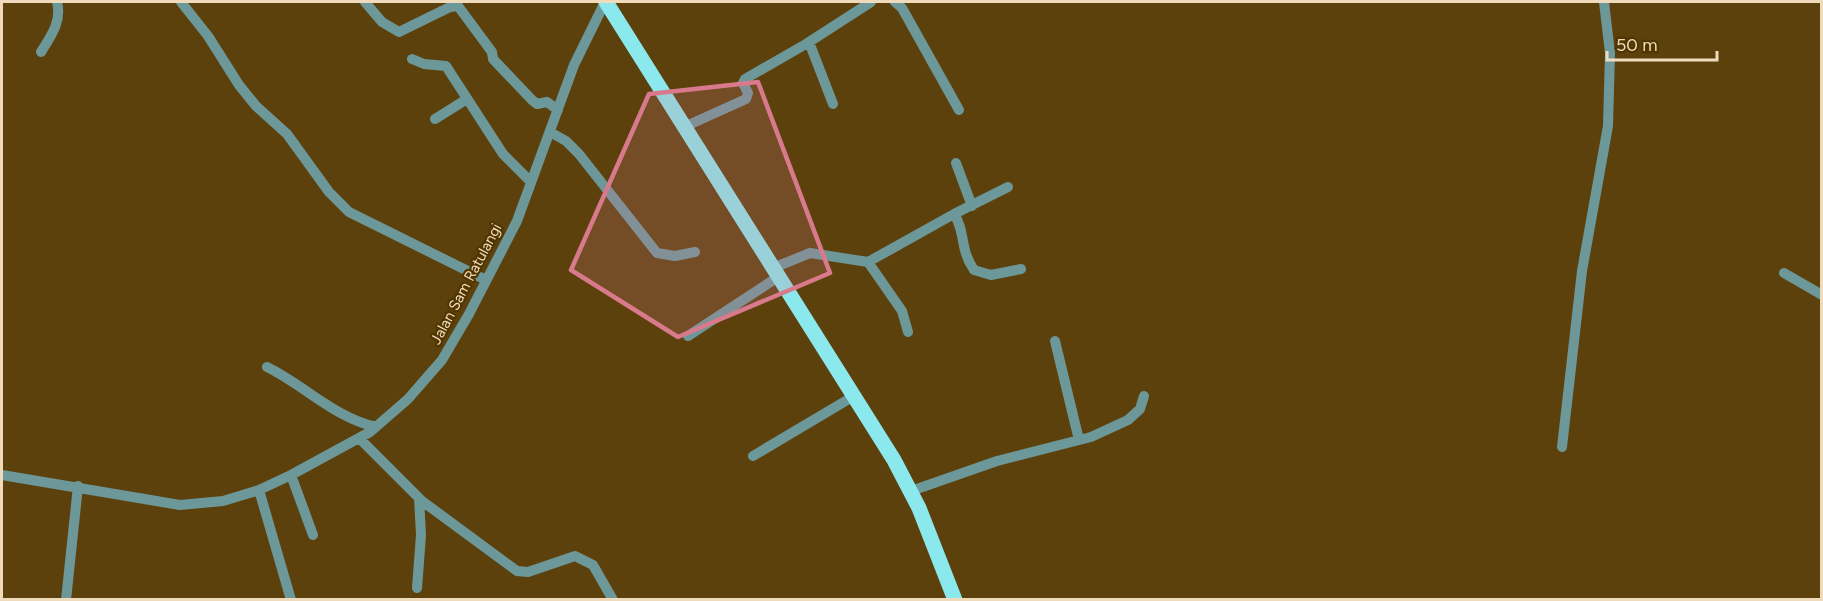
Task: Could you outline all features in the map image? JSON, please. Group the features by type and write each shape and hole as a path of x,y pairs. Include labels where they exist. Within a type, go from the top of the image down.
{"main road":[{"path":"605,2 854,396 911,491 955,600"}],"street":[{"path":"41,52 54,32 60,10 57,2"},
{"path":"181,2 208,36 239,85 256,106 287,134 330,192 349,212 486,280"},
{"path":"364,2 382,22 399,32 450,7 458,6 492,51 493,59 532,100 537,104 547,102 558,110"},
{"name":"Jalan Sam Ratulangi","path":"2,475 180,505 223,501 259,490 291,476 360,440 408,399 442,360 517,221 574,65 605,2"},
{"path":"684,127 746,99 748,93 743,80 810,42 872,2"},
{"path":"896,2 902,8 959,110"},
{"path":"1562,447 1582,271 1608,126 1610,53 1604,2"},
{"path":"810,42 833,104"},
{"path":"412,59 424,64 446,66 503,154 531,182"},
{"path":"435,119 467,99"},
{"path":"550,132 566,141 579,154 657,253 675,256 695,252"},
{"path":"956,164 972,206"},
{"path":"688,336 775,273 810,254 868,261 1008,187"},
{"path":"954,214 960,223 964,253 974,270 990,275 1021,268"},
{"path":"868,261 898,304 908,332"},
{"path":"1784,273 1821,296"},
{"path":"1055,341 1079,440"},
{"path":"267,367 290,378 324,403 353,420 376,427"},
{"path":"753,456 854,396"},
{"path":"911,491 997,461 1079,440 1128,420 1140,409 1144,396"},
{"path":"360,440 419,498 517,571 528,572 575,556 593,565 602,576 613,600"},
{"path":"291,476 313,535"},
{"path":"66,600 78,486"},
{"path":"259,490 291,600"},
{"path":"417,588 421,535 419,498"}],"highlighted area":[{"path":"758,82 830,273 678,337 571,270 649,94"}]}
